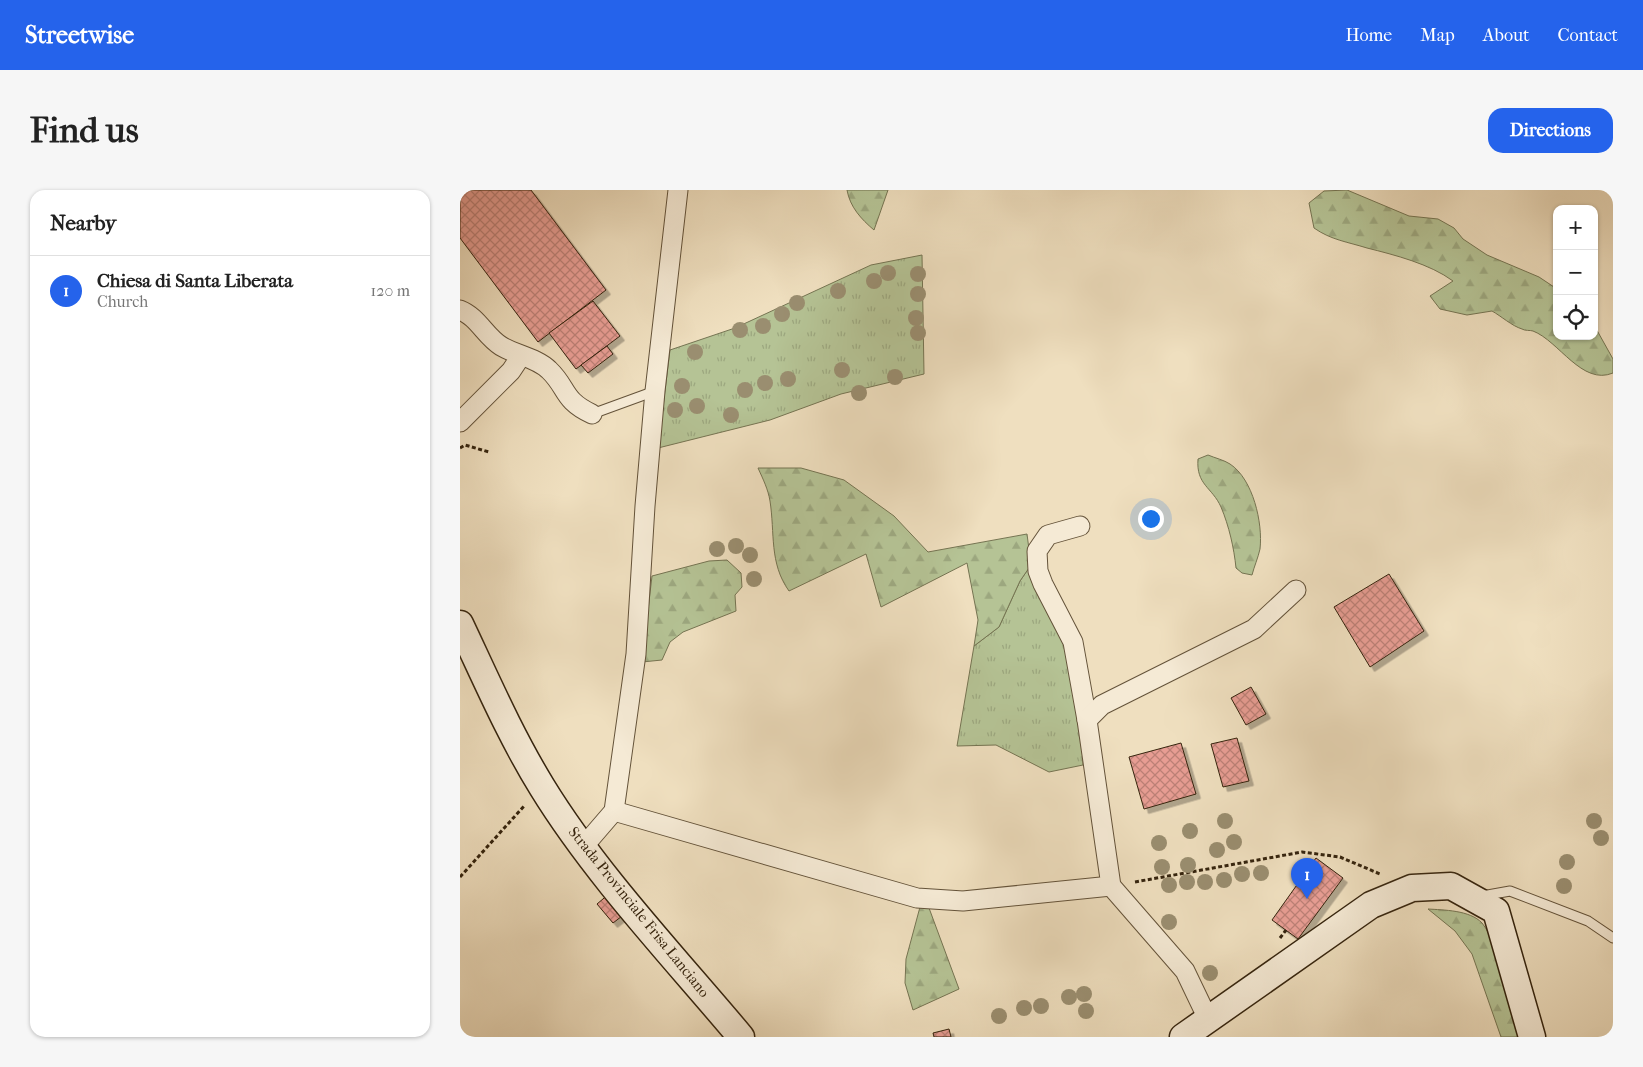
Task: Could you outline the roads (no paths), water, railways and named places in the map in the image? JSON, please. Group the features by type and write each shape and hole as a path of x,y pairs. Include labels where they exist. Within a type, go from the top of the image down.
{"street":[{"path":"583,847 614,811 636,654 645,506 655,391 678,190"},
{"path":"460,310 478,323 499,345 543,365 551,372 569,400 592,414"},
{"path":"460,422 511,371 522,356"},
{"path":"1080,526 1048,535 1037,551 1038,571 1073,642 1087,720 1111,886 1185,972 1208,1019"},
{"path":"1087,720 1102,705 1254,628 1296,590"},
{"name":"Strada Provinciale Frisa Lanciano","path":"460,624 508,725 542,787 583,847 741,1037"},
{"path":"614,811 917,898 963,901 1111,886"},
{"path":"1183,1037 1371,905 1412,888 1451,886 1496,911 1532,1037"}],"lane":[{"path":"592,414 655,391"},
{"path":"1472,898 1510,891 1588,921 1613,938"}],"place":[{"name":"Chiesa di Santa Liberata","path":"1307,899"}]}
